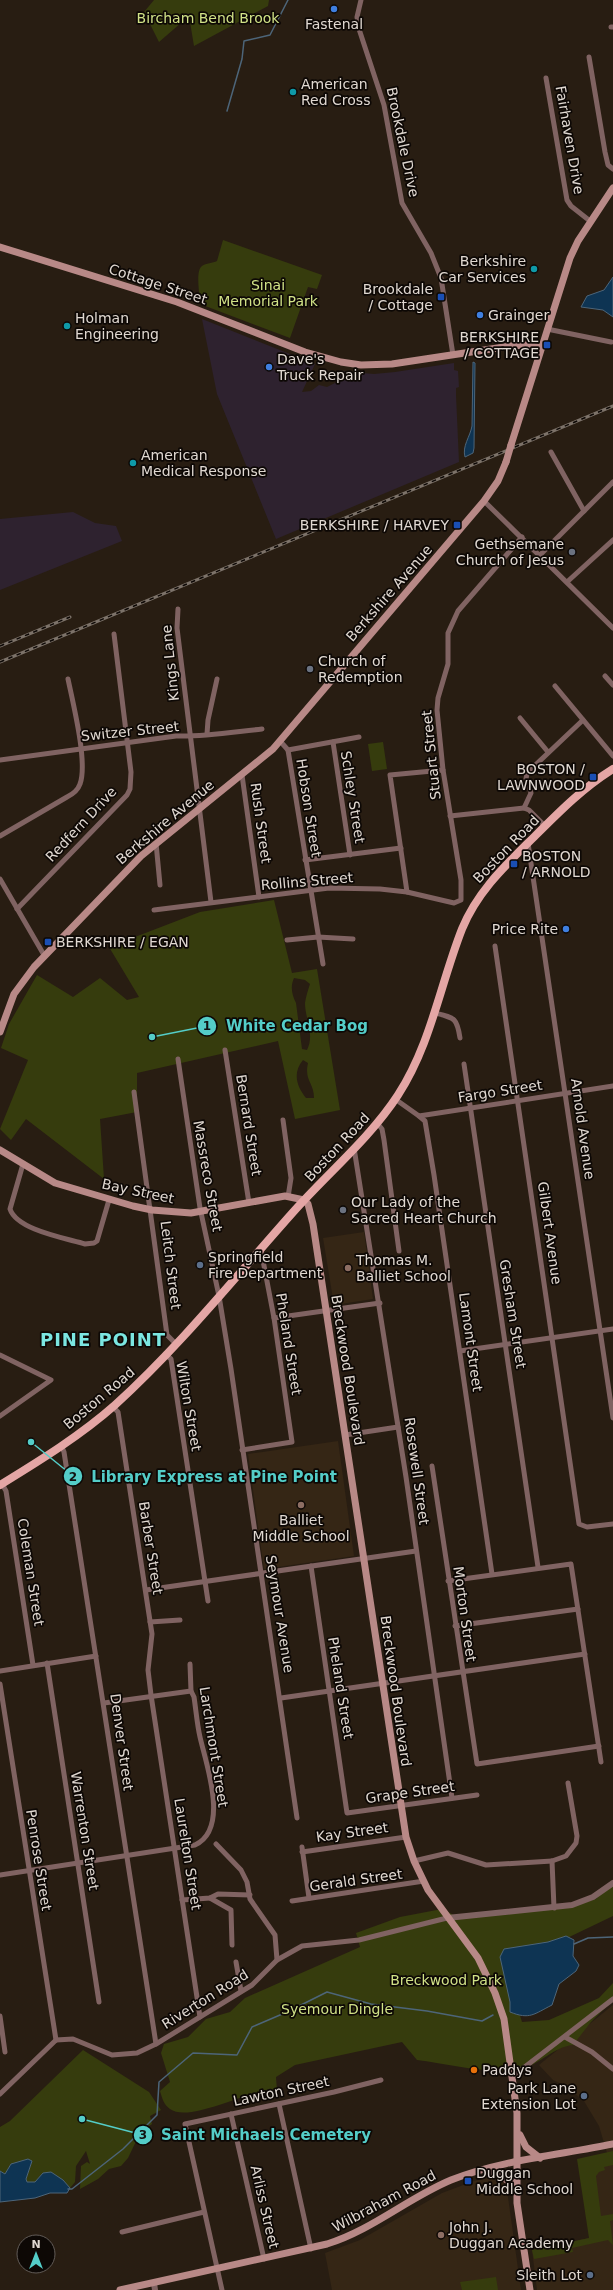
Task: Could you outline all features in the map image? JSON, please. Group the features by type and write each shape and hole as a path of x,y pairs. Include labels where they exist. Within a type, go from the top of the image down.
{"main road":[{"name":"Berkshire Avenue","path":"0,1032 3,1015 20,984 44,955 141,856 242,775 280,741 484,501 498,481 506,462 570,258 590,221 613,188"},
{"name":"Cottage Street","path":"0,247 177,302 332,360 361,365 384,365 520,345 541,348"},
{"name":"Boston Road","path":"1,1485 61,1445 113,1406 165,1354 261,1250 304,1200 377,1123 395,1099 419,1055 435,1013 461,931 471,910 488,884 579,793 613,769"},
{"name":"Bay Street","path":"0,1150 55,1183 109,1200 152,1210 178,1213 200,1212 288,1197 304,1200"},
{"name":"Breckwood Boulevard","path":"304,1200 308,1204 312,1216 400,1806 406,1837 414,1861 446,1918 478,1958 495,1993 506,2025 518,2127 516,2186 530,2290"},
{"path":"518,2127 526,2147 540,2158"},
{"name":"Wilbraham Road","path":"120,2290 154,2287 218,2269 311,2249 355,2233 448,2181 516,2163 613,2144"},
{"path":"485,2170 497,2174 516,2186"}],"street":[{"name":"Brookdale Drive","path":"361,0 358,17 359,29 384,105 401,200 438,268 453,355"},
{"path":"589,57 605,152 608,165 613,169"},
{"name":"Fairhaven Drive","path":"546,78 567,200 570,206 590,221"},
{"path":"547,330 611,342"},
{"path":"551,452 584,511"},
{"path":"540,555 613,482"},
{"path":"484,501 613,628"},
{"name":"Stuart Street","path":"461,900 461,880 443,770 437,703 447,672 447,644 450,626 458,611 522,537"},
{"path":"567,582 613,540"},
{"name":"Kings Lane","path":"178,609 177,628 198,810 211,902"},
{"name":"Redfern Drive","path":"17,909 126,795 131,778 114,634"},
{"path":"605,676 613,685"},
{"path":"0,836 67,798 78,788 82,776 80,748 68,679"},
{"path":"207,734 208,720 217,679"},
{"path":"555,686 613,756"},
{"path":"520,718 548,752"},
{"path":"524,808 531,793 526,779 527,773 583,720"},
{"name":"Switzer Street","path":"0,760 176,736 190,738 207,734 262,729"},
{"path":"280,741 288,750 359,737"},
{"name":"Schley Street","path":"333,742 350,854"},
{"name":"Hobson Street","path":"288,750 323,964"},
{"path":"407,892 390,774 443,770"},
{"name":"Rush Street","path":"242,775 259,897"},
{"path":"450,816 524,808 529,810 546,826"},
{"path":"156,843 160,885"},
{"name":"Arnold Avenue","path":"528,844 613,1418"},
{"path":"305,860 401,848"},
{"path":"0,879 44,955"},
{"name":"Rollins Street","path":"154,910 311,890 354,888 407,892 454,903 461,900"},
{"path":"287,940 318,937 353,939"},
{"name":"Gilbert Avenue","path":"495,946 519,1100 579,1524 587,1527 613,1524"},
{"path":"435,1013 454,1018 458,1024 460,1038"},
{"name":"Bernard Street","path":"225,1050 249,1203"},
{"name":"Massreco Street","path":"178,1059 200,1212 219,1296"},
{"name":"Gresham Street","path":"464,1064 538,1567"},
{"name":"Fargo Street","path":"419,1116 613,1086"},
{"name":"Leitch Street","path":"134,1092 152,1210 167,1335 175,1343"},
{"path":"395,1099 419,1116"},
{"name":"Lamont Street","path":"419,1116 425,1121 492,1574"},
{"path":"283,1120 291,1178 288,1197"},
{"path":"377,1123 382,1129 384,1140 399,1251"},
{"name":"Rosewell Street","path":"354,1148 380,1303 452,1798"},
{"path":"23,1164 10,1208 16,1218 30,1226 85,1244 94,1244 97,1240 109,1200"},
{"name":"Pheland Street","path":"242,1450 292,1442 274,1318 261,1250"},
{"name":"Seymour Avenue","path":"219,1296 298,1818"},
{"path":"274,1318 380,1303"},
{"path":"460,1351 613,1329"},
{"name":"Wilton Street","path":"165,1354 171,1359 208,1601"},
{"path":"0,1416 51,1380 1,1357"},
{"name":"Barber Street","path":"113,1406 118,1412 146,1590 152,1646 148,1673 151,1696"},
{"path":"345,1435 398,1427"},
{"name":"Denver Street","path":"61,1445 64,1452 104,1703 126,1856 156,2044"},
{"name":"Morton Street","path":"432,1466 448,1581 477,1764 599,1746"},
{"name":"Coleman Street","path":"1,1485 6,1491 33,1665"},
{"path":"146,1590 416,1551"},
{"path":"448,1581 538,1567 571,1564 601,1762"},
{"name":"Pheland Street","path":"311,1566 347,1813"},
{"path":"455,1626 578,1609"},
{"path":"150,1622 180,1620"},
{"path":"281,1698 585,1654"},
{"path":"0,1671 96,1656"},
{"name":"Warrenton Street","path":"47,1663 99,2002"},
{"name":"Larchmont Street","path":"173,1848 204,1841 212,1826 212,1797 194,1697 191,1691 190,1664"},
{"name":"Penrose Street","path":"0,1684 56,2040"},
{"path":"104,1703 191,1691"},
{"name":"Laurelton Street","path":"151,1696 200,2017"},
{"path":"414,1861 448,1853 486,1865 552,1861 566,1856 576,1843 577,1836 568,1783"},
{"name":"Grape Street","path":"347,1813 477,1795"},
{"name":"Kay Street","path":"309,1898 302,1849 406,1837"},
{"path":"216,1844 242,1870 247,1882 250,1900 275,1934 277,1960"},
{"path":"0,1875 173,1848"},
{"path":"552,1861 554,1908"},
{"name":"Gerald Street","path":"292,1901 424,1881"},
{"path":"446,1918 554,1908 586,1900 613,1883"},
{"path":"182,1900 210,1898 218,1894 250,1895"},
{"path":"210,1898 231,1910 232,1945"},
{"name":"Riverton Road","path":"56,2040 73,2039 100,2052 115,2056 134,2054 156,2044 241,1991 260,1978 277,1960 302,1946 359,1940 446,1918"},
{"path":"236,1962 241,1991"},
{"path":"513,2076 613,1999"},
{"path":"0,2016 5,2052"},
{"path":"565,2037 596,2055 613,2069"},
{"path":"0,2094 56,2040"},
{"name":"Lawton Street","path":"204,2212 185,2124 381,2080"},
{"path":"279,2104 311,2249"},
{"name":"Arliss Street","path":"232,2114 264,2259"},
{"path":"122,2232 204,2212 222,2290"}],"shaded area":[{"path":"202,319 315,364 302,392 311,391 319,385 327,387 337,382 340,371 374,374 454,363 454,370 458,371 459,387 456,388 456,395 459,462 276,539 217,394"},
{"path":"73,512 95,523 116,526 122,541 0,590 0,519"},
{"name":"Thomas M. Balliet School","path":"364,1232 373,1299 334,1305 323,1238"},
{"name":"Balliet Middle School","path":"338,1441 354,1556 264,1569 248,1454"},
{"path":"613,2005 613,2290 537,2290 532,2250 599,2236 590,2157 607,2153 599,2126 584,2101 567,2087 553,2080 539,2065"},
{"name":"John J. Duggan Academy","path":"493,2177 502,2181 507,2190 521,2290 332,2290 325,2253 360,2240 442,2193 474,2181"}],"green space":[{"name":"Bircham Bend Brook","path":"154,0 269,0 268,6 194,46 189,16 159,42 144,12"},
{"name":"Sinai Memorial Park","path":"223,240 322,275 317,289 308,287 290,338 200,304 198,278 200,269 204,265 217,261"},
{"path":"383,742 387,769 372,771 368,744"},
{"path":"274,900 292,973 317,969 340,1110 295,1119 278,1041 137,1073 137,1112 100,1119 104,1179 26,1119 11,1140 0,1129 28,1060 1,1048 9,1024 37,975 73,997 100,978 127,1000 139,997 109,947 200,912","holes":["294,978 305,980 310,984 305,1003 310,1032 307,1050 302,1049 296,1003 292,991","303,1060 308,1063 307,1074 314,1093 314,1098 306,1098 298,1085 297,1075"]},
{"path":"613,1882 613,1916 515,1963 511,1986 522,2022 549,2020 599,1998 613,1983 613,2000 591,2022 573,2045 559,2049 528,2067 496,2071 417,2060 402,2042 295,2065 276,2077 277,2091 253,2094 198,2111 177,2112 170,2109 164,2101 160,2091 170,2082 161,2053 164,2044 188,2037 206,2019 230,2012 245,1998 360,1947 356,1933 400,1917 442,1909 454,1915 568,1908 596,1899"},
{"path":"83,2050 149,2092 161,2110 150,2116 152,2124 140,2133 128,2158 121,2166 109,2169 98,2179 80,2189 81,2166 87,2162 90,2164 86,2151 76,2166 75,2182 70,2188 63,2180 43,2173 35,2182 27,2182 26,2179 32,2161 11,2164 5,2174 0,2171 0,2127 10,2121"},
{"path":"613,2151 613,2165 604,2167 605,2170 599,2172 596,2176 601,2216 613,2214 613,2220 610,2221 613,2245 608,2240 572,2248 573,2252 534,2259 532,2250 589,2238 577,2159"},
{"path":"496,2277 498,2290 462,2290 460,2282"}],"water":[{"path":"613,277 613,317 603,310 581,307 587,296 604,290"},
{"path":"473,362 475,363 474,448 473,453 465,457 465,445 472,426"},
{"path":"566,1936 574,1940 573,1956 579,1965 576,1971 559,1984 552,2005 527,2016 510,2012 510,2002 500,1957 504,1949 548,1942"},
{"path":"28,2159 32,2161 26,2179 27,2182 35,2182 43,2173 51,2172 63,2180 70,2188 67,2193 50,2193 35,2198 0,2202 0,2171 5,2174 11,2164"}],"waterway":[{"path":"227,111 242,59 244,41 270,35 288,0"},
{"path":"574,1944 588,1938 613,1937"},
{"path":"68,2189 72,2189 123,2149 157,2115 159,2082 193,2053 237,2055 252,2027 287,2012 327,1992 371,2004 427,2011 482,2021 493,2015"}],"railway":[{"path":"0,662 613,406"},
{"path":"0,646 70,617"}],"place":[{"name":"Fastenal","path":"334,9"},
{"name":"American Red Cross","path":"293,92"},
{"name":"Berkshire Car Services","path":"534,269"},
{"name":"Brookdale / Cottage","path":"441,297"},
{"name":"Grainger","path":"480,315"},
{"name":"Holman Engineering","path":"67,326"},
{"name":"BERKSHIRE / COTTAGE","path":"547,345"},
{"name":"Dave's Truck Repair","path":"269,367"},
{"name":"American Medical Response","path":"133,463"},
{"name":"BERKSHIRE / HARVEY","path":"457,525"},
{"name":"Gethsemane Church of Jesus","path":"572,552"},
{"name":"Church of Redemption","path":"310,669"},
{"name":"BOSTON / LAWNWOOD","path":"593,777"},
{"name":"BOSTON / ARNOLD","path":"514,864"},
{"name":"Price Rite","path":"566,929"},
{"name":"BERKSHIRE / EGAN","path":"48,942"},
{"name":"White Cedar Bog","path":"152,1037"},
{"name":"Our Lady of the Sacred Heart Church","path":"343,1210"},
{"name":"Springfield Fire Department","path":"200,1265"},
{"name":"Thomas M. Balliet School","path":"348,1268"},
{"name":"Library Express at Pine Point","path":"31,1442"},
{"name":"Balliet Middle School","path":"301,1505"},
{"name":"Paddys","path":"474,2070"},
{"name":"Park Lane Extension Lot","path":"584,2096"},
{"name":"Saint Michaels Cemetery","path":"82,2119"},
{"name":"Duggan Middle School","path":"468,2181"},
{"name":"John J. Duggan Academy","path":"441,2235"},
{"name":"Sleith Lot","path":"590,2275"}],"district":[{"name":"PINE POINT","path":"103,1340"}],"park label":[{"name":"Breckwood Park","path":"446,1980"},
{"name":"Syemour Dingle","path":"337,2009"}]}
